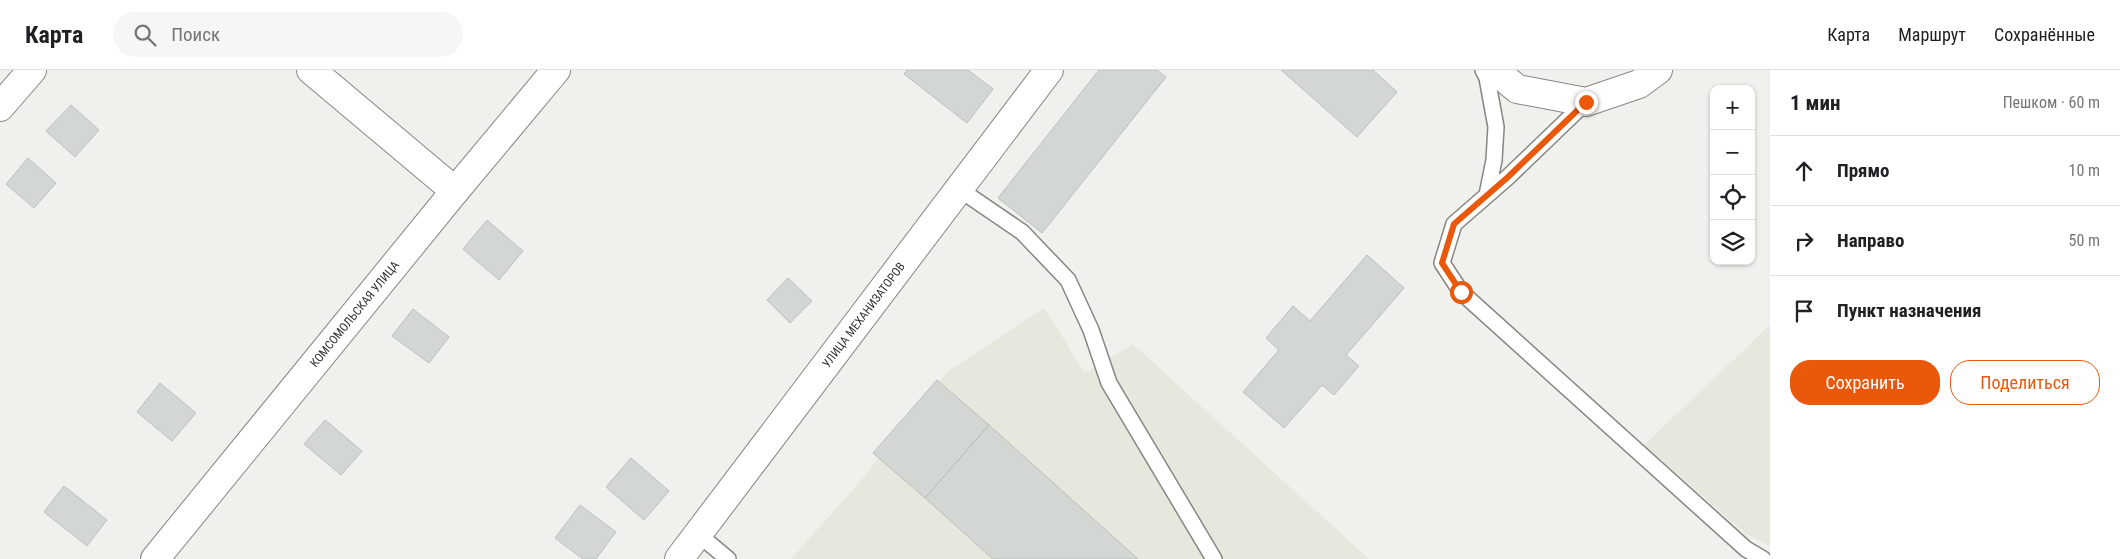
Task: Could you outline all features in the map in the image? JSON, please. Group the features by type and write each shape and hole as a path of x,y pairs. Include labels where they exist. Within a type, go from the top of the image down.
{"street":[{"path":"0,107 32,70"},
{"path":"311,70 455,191"},
{"name":"КОМСОМОЛЬСКАЯ УЛИЦА","path":"155,559 556,70"},
{"name":"УЛИЦА МЕХАНИЗАТОРОВ","path":"680,559 1049,70"},
{"path":"1495,70 1517,89 1586,102 1640,84 1658,70"}],"lane":[{"path":"1483,70 1487,78 1496,127 1494,160 1487,195"},
{"path":"1586,102 1454,224 1442,263 1461,292 1746,549 1763,559"},
{"path":"959,189 1022,232 1068,280 1091,330 1109,383 1214,559"},
{"path":"698,534 728,559"}],"shaded area":[{"path":"1044,308 1085,373 1133,344 1369,559 791,559 857,485 948,371"},
{"path":"1770,325 1770,546 1746,534 1644,445"}],"building":[{"path":"907,70 968,70 993,89 967,123 904,74"},
{"path":"1099,70 1157,70 1166,77 1042,233 998,198"},
{"path":"1281,70 1373,70 1397,92 1357,137"},
{"path":"71,105 99,130 75,157 46,131"},
{"path":"28,158 56,183 34,208 6,184"},
{"path":"487,220 523,251 499,280 463,249"},
{"path":"1367,255 1404,288 1346,355 1359,366 1334,395 1322,385 1284,428 1243,392 1279,350 1266,338 1293,306 1310,321"},
{"path":"788,278 812,301 790,323 767,300"},
{"path":"413,309 449,337 429,363 392,336"},
{"path":"937,380 989,425 925,498 873,453"},
{"path":"160,383 196,413 172,441 137,412"},
{"path":"325,420 362,451 341,475 304,444"},
{"path":"989,425 1138,559 993,559 925,498"},
{"path":"631,458 669,491 644,520 606,487"},
{"path":"64,486 107,520 87,546 44,512"},
{"path":"580,505 616,532 596,559 583,559 555,538"}],"route":[{"path":"1461,292 1442,263 1454,224 1508,177 1586,102"}]}
